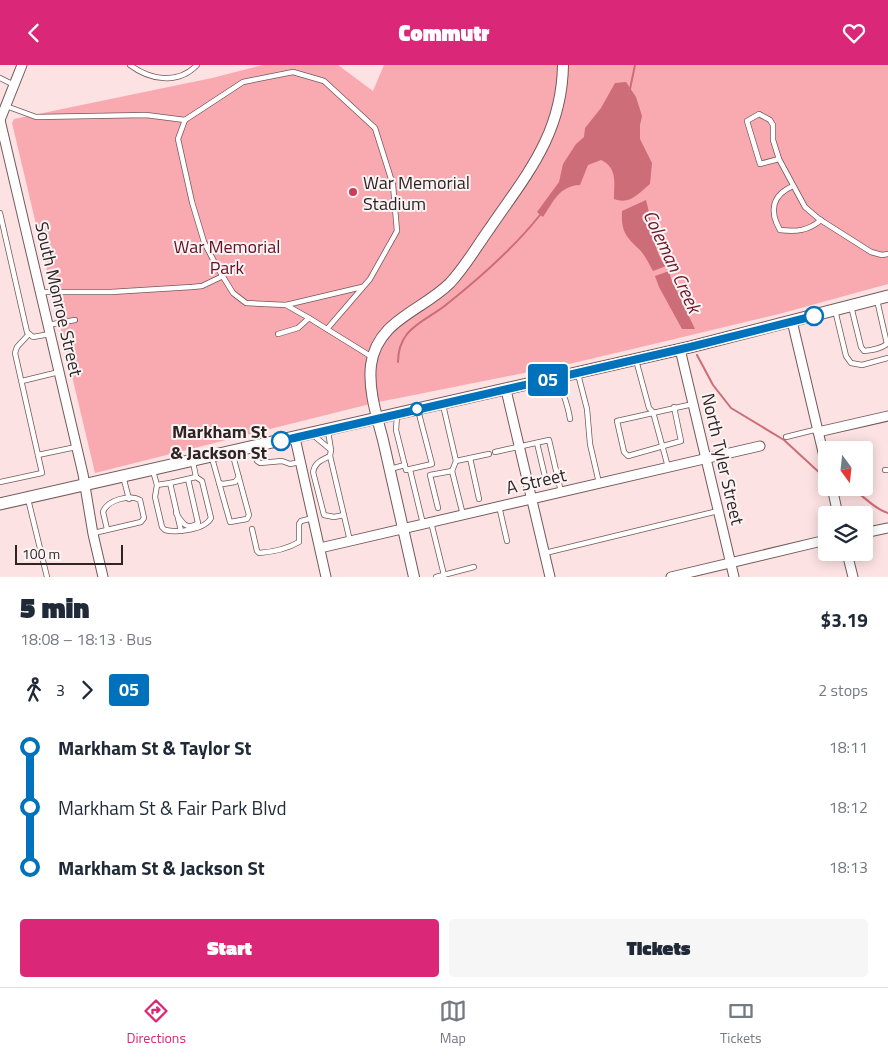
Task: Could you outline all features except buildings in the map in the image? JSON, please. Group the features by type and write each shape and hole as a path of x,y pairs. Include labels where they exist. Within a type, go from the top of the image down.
{"main road":[{"path":"0,504 636,360 882,297"}],"street":[{"path":"0,120 22,65"},
{"path":"414,577 377,418 371,382 373,357 386,331 407,313 450,283 533,166 546,143 556,115 561,94 563,65"},
{"name":"South Monroe Street","path":"0,120 76,447 103,577"},
{"path":"792,321 821,441"},
{"name":"North Tyler Street","path":"680,349 734,577"},
{"path":"506,390 550,577"},
{"path":"818,430 888,416"},
{"path":"295,438 326,577"},
{"name":"A Street","path":"320,548 760,446"},
{"path":"873,531 888,528"},
{"path":"671,577 818,542"},
{"path":"849,561 853,577"}],"lane":[{"path":"130,65 152,77 165,79 183,75 192,71 197,65"},
{"path":"327,329 370,279 397,231 393,185 375,128 324,81 293,72 243,82 185,120 178,139 192,202 204,242 233,293 246,303 286,305 363,287"},
{"path":"0,79 15,85"},
{"path":"6,106 36,117 146,115 185,120"},
{"path":"779,159 760,165 747,121 759,114 770,120 773,125 773,140 779,159 805,207 821,220 871,253 878,255 888,254"},
{"path":"793,186 784,190 773,205 774,219 780,229 801,230 815,225 821,220"},
{"path":"0,213 29,334 33,337 74,320"},
{"path":"40,293 111,292 192,287 202,286 223,276"},
{"path":"851,306 857,334 864,351 881,348 887,344 882,297"},
{"path":"286,305 373,357"},
{"path":"835,310 846,356 851,363 862,365 888,358"},
{"path":"278,334 298,328 309,318"},
{"path":"0,482 42,473 15,353 17,347 29,334"},
{"path":"636,360 668,467"},
{"path":"22,381 59,372"},
{"path":"578,373 587,409 590,444 599,483"},
{"path":"558,378 565,396 570,419"},
{"path":"443,404 456,461 452,471 463,515"},
{"path":"674,407 681,441 628,455 624,452 617,421 674,407 693,404"},
{"path":"397,415 396,430 406,471 432,464 417,409"},
{"path":"328,430 330,456 350,541"},
{"path":"786,437 818,430"},
{"path":"311,434 331,450"},
{"path":"495,452 549,440 561,492"},
{"path":"537,443 546,481 558,480"},
{"path":"38,455 76,447"},
{"path":"253,447 257,461 260,463 282,461 290,464 300,462"},
{"path":"211,456 230,522 247,519 249,515 232,452"},
{"path":"456,461 489,453"},
{"path":"330,456 314,466 313,472 320,505 324,515 334,517 344,515"},
{"path":"470,458 479,499"},
{"path":"152,469 157,485 155,497 162,527 168,531 182,531 204,525 211,518 202,481 196,477 192,461"},
{"path":"389,469 405,465"},
{"path":"410,469 444,575"},
{"path":"438,507 430,475 452,471"},
{"path":"123,476 129,499"},
{"path":"157,485 196,477"},
{"path":"219,483 235,482 239,477"},
{"path":"176,513 185,526 188,527 198,523 188,479"},
{"path":"170,483 182,531"},
{"path":"28,497 47,577"},
{"path":"93,533 143,521 140,500 134,498 112,502 104,508 103,512 108,529"},
{"path":"499,506 507,541"},
{"path":"544,553 718,511"},
{"path":"252,529 258,553 265,553 299,542 299,524 301,521 313,518"},
{"path":"436,577 474,567"}],"green space":[{"name":"War Memorial Park","path":"263,65 338,65 373,91 384,65 888,65 888,284 779,314 658,343 569,364 374,403 95,473 12,123 14,119 212,78"}],"shaded area":[{"path":"626,82 636,97 642,116 640,139 652,163 650,184 629,200 614,199 613,172 601,160 588,165 580,185 562,191 543,217 537,212 559,182 563,164 576,144 584,137 585,128 601,108 615,83"},
{"path":"646,200 655,244 661,260 666,266 653,271 642,253 625,233 622,224 622,211"},
{"path":"669,271 695,329 682,329 659,287 655,276"}],"waterway":[{"name":"Coleman Creek","path":"630,89 635,65"},
{"path":"398,362 401,344 411,329 442,308 484,273 508,251 540,215"},
{"name":"Coleman Creek","path":"697,355 713,385 731,408 784,440 818,471"},
{"name":"Coleman Creek","path":"863,496 888,513"}],"bus line":[{"name":"05","path":"281,441 690,347 814,316"}],"place":[{"name":"War Memorial Stadium","path":"353,192"},
{"name":"Markham St & Jackson St","path":"281,441"}]}
